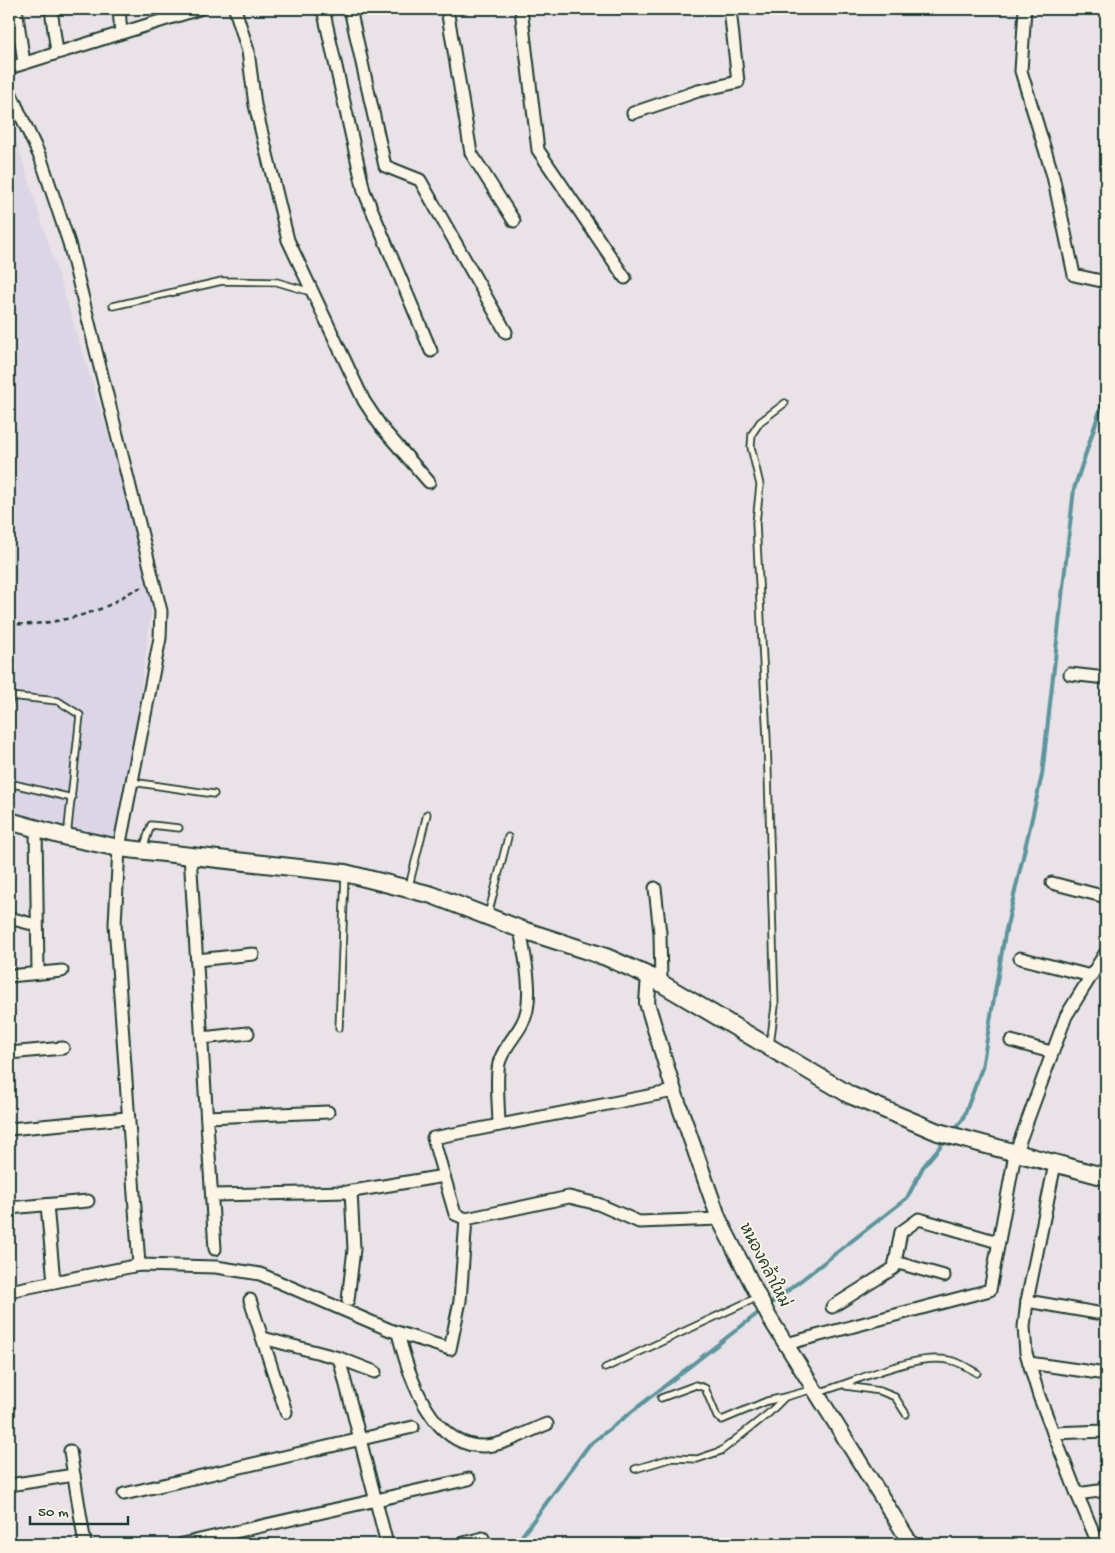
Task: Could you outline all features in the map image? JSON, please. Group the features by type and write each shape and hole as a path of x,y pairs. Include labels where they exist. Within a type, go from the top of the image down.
{"main road":[{"path":"9,821 67,837 119,848 190,854 345,873 432,895 520,930 606,957 654,980 850,1095 938,1132 1106,1177"}],"street":[{"path":"16,9 24,63"},
{"path":"52,9 57,52"},
{"path":"119,9 121,33"},
{"path":"235,9 248,51 255,105 288,240 364,401 382,428 429,482"},
{"path":"323,9 364,191 431,351"},
{"path":"350,9 385,166 420,180 506,332"},
{"path":"447,9 470,153 514,221"},
{"path":"521,9 538,150 625,278"},
{"path":"633,113 698,91 738,82 730,9"},
{"path":"1026,9 1021,71 1053,176 1074,275 1106,282"},
{"path":"9,68 193,10"},
{"path":"9,90 41,159 69,243 161,611 160,638 119,848 115,924 127,1118 139,1266"},
{"path":"1070,674 1106,678"},
{"path":"36,828 38,973"},
{"path":"190,854 215,1249"},
{"path":"1052,883 1106,897"},
{"path":"654,980 660,934 655,888"},
{"path":"9,918 36,925"},
{"path":"499,1125 498,1062 507,1044 520,1030 527,1009 527,972 520,930"},
{"path":"786,1344 990,1290 1015,1154 1051,1052 1066,1016 1106,952"},
{"path":"197,960 253,954"},
{"path":"1020,958 1090,976"},
{"path":"9,976 62,971"},
{"name":"หนองคล้าใหม่","path":"654,980 647,1003 674,1091 718,1218 769,1317 911,1544"},
{"path":"202,1038 248,1033"},
{"path":"1011,1040 1051,1052"},
{"path":"9,1053 63,1048"},
{"path":"674,1091 433,1138 455,1214 466,1219 569,1197 598,1204 639,1222 718,1218"},
{"path":"207,1117 328,1112"},
{"path":"9,1129 127,1118"},
{"path":"1055,1164 1027,1301 1024,1327 1029,1363 1053,1434 1095,1536 1105,1544"},
{"path":"212,1195 351,1191 444,1176"},
{"path":"348,1300 354,1249 351,1191"},
{"path":"9,1208 88,1201"},
{"path":"47,1205 54,1282"},
{"path":"9,1292 139,1266 200,1266 260,1274 398,1333 450,1349 460,1301 466,1219"},
{"path":"832,1308 894,1268 901,1232 919,1219 998,1242"},
{"path":"895,1262 944,1276"},
{"path":"250,1300 286,1412"},
{"path":"1027,1301 1097,1313"},
{"path":"398,1333 415,1384 427,1411 442,1428 459,1439 473,1445 486,1446 547,1424"},
{"path":"263,1338 339,1358 375,1372"},
{"path":"339,1358 387,1544"},
{"path":"1029,1363 1099,1373"},
{"path":"124,1494 413,1427"},
{"path":"1053,1434 1106,1431"},
{"path":"70,1451 85,1544"},
{"path":"10,1485 74,1475"},
{"path":"182,1544 469,1479"},
{"path":"1077,1494 1106,1490"},
{"path":"460,1544 483,1538"}],"lane":[{"path":"113,306 222,282 276,282 313,292"},
{"path":"770,1047 775,1006 767,739 756,523 760,485 750,447 752,434 760,422 785,402"},
{"path":"9,702 9,696 58,701 80,716 67,837"},
{"path":"9,782 72,798"},
{"path":"132,782 214,794"},
{"path":"408,888 427,814"},
{"path":"142,851 151,825 180,828"},
{"path":"487,917 508,837"},
{"path":"340,1028 345,873"},
{"path":"605,1368 759,1298"},
{"path":"661,1398 696,1385 704,1388 717,1417 722,1420 767,1401 844,1386 891,1368 938,1359 954,1361 977,1373"},
{"path":"844,1386 880,1391 895,1397 906,1414"},
{"path":"634,1469 672,1458 697,1459 721,1451 769,1413 785,1397"}],"path":[{"path":"9,624 46,623 100,609 136,589 155,584"}],"shaded area":[{"path":"9,117 155,584 119,848 9,817"}],"waterway":[{"path":"953,1131 963,1119 982,1068 1005,934 1042,775 1074,489 1106,392"},
{"path":"768,1306 907,1198 923,1167 947,1138"},
{"path":"516,1544 589,1445 762,1310"}]}
